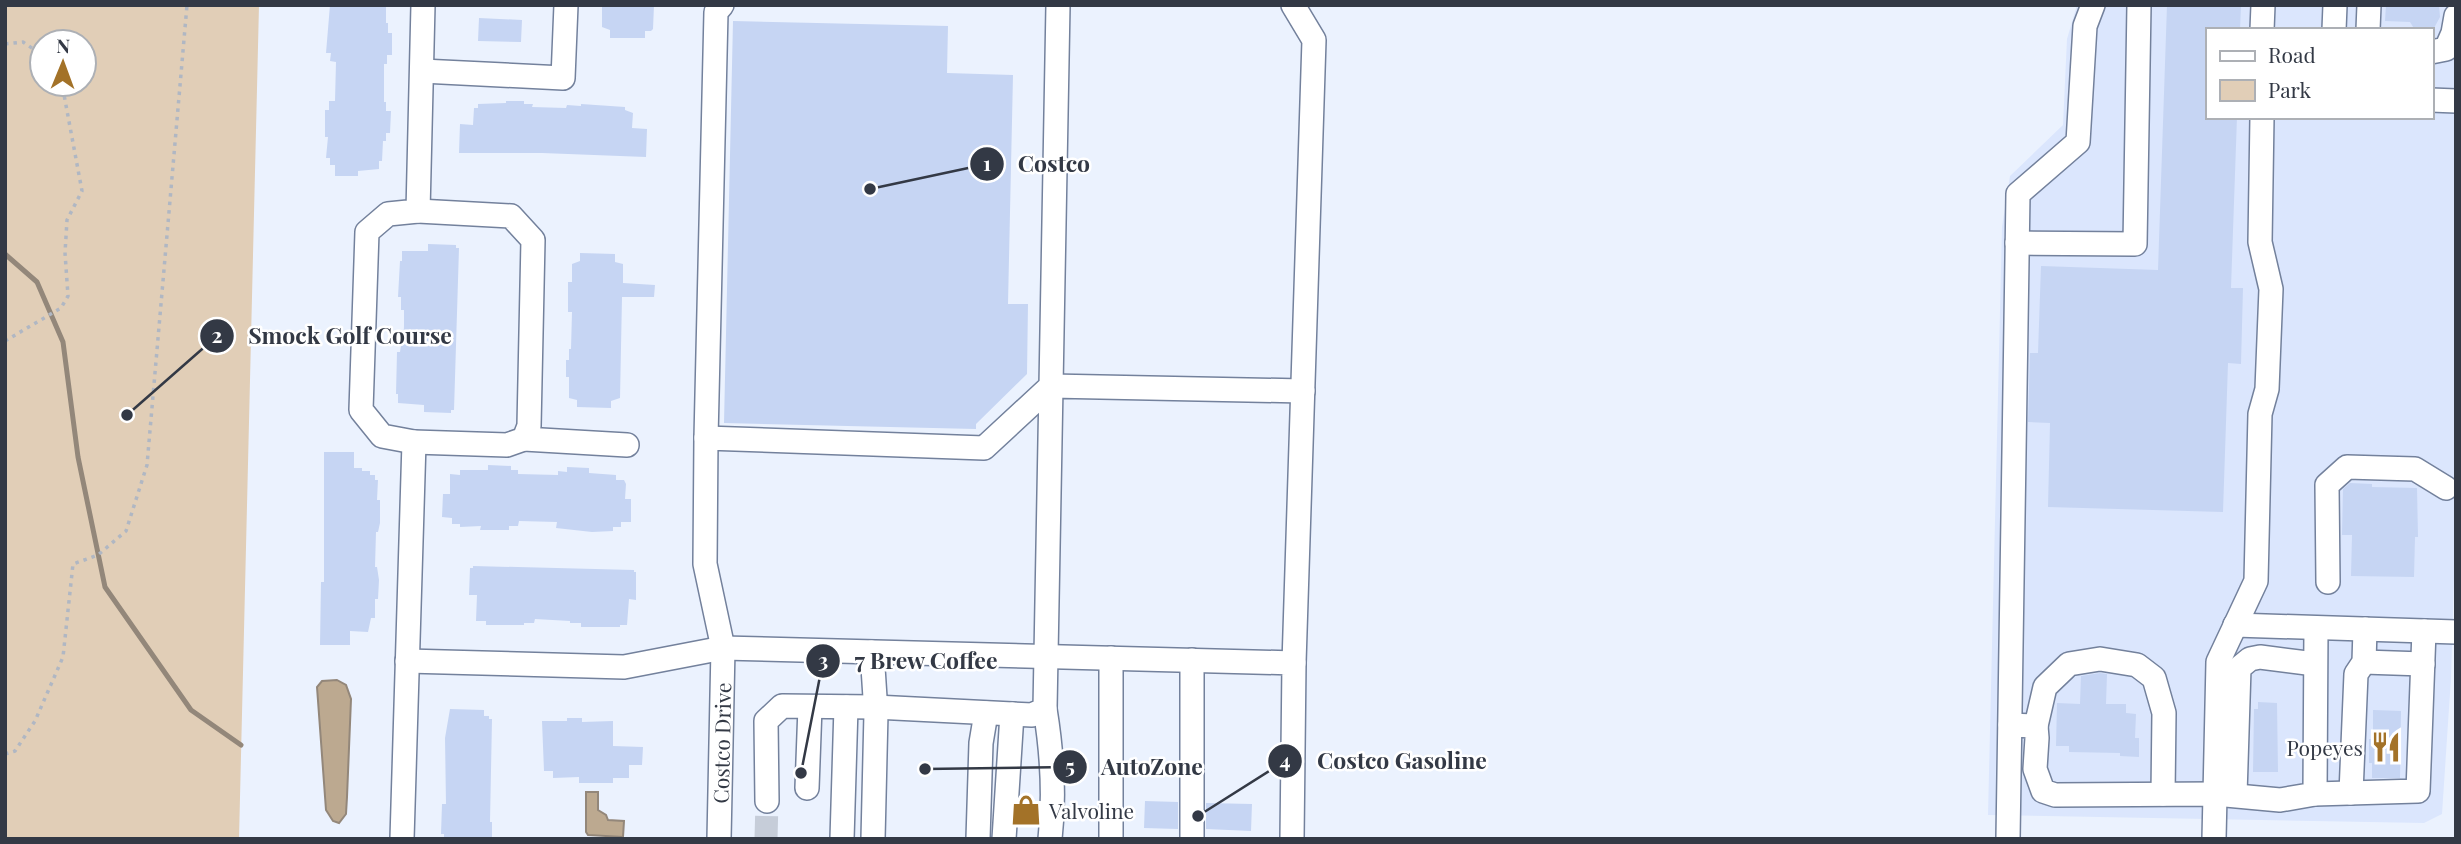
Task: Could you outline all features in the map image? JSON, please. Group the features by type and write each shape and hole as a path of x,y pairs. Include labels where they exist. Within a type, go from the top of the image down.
{"lane":[{"path":"418,211 423,5"},
{"path":"422,71 563,78 566,5"},
{"name":"Costco Drive","path":"719,839 723,648 705,565 716,12 722,5"},
{"path":"1050,839 1052,751 1045,709 1058,5"},
{"path":"1292,839 1294,663 1314,40 1293,5"},
{"path":"2008,839 2018,194 2078,142 2085,26 2093,5"},
{"path":"2017,243 2135,244 2139,5"},
{"path":"2262,28 2263,5"},
{"path":"2334,28 2335,5"},
{"path":"2368,28 2369,5"},
{"path":"2433,51 2446,48 2453,33 2456,16"},
{"path":"2433,100 2456,101"},
{"path":"2225,794 2218,663 2256,581 2260,414 2267,389 2271,289 2260,242 2262,119"},
{"path":"524,439 529,426 533,240 511,216 418,211 388,214 367,232 361,410 382,436 414,442 507,444 524,439 627,445"},
{"path":"706,438 984,448 1051,386 1303,391"},
{"path":"402,839 414,442"},
{"path":"2328,582 2327,485 2347,467 2415,468 2446,488"},
{"path":"2235,625 2456,632"},
{"path":"2315,794 2316,628"},
{"path":"2351,793 2356,674 2364,662 2365,629"},
{"path":"2163,794 2164,713 2154,678 2137,665 2100,659 2069,664 2045,687 2036,726 2035,769 2043,791 2055,795 2225,794 2280,800 2315,794 2418,792 2424,631"},
{"path":"407,661 624,667 723,648 1294,663"},
{"path":"872,652 875,707 873,839"},
{"path":"2214,839 2225,794 2239,668 2250,659 2260,657 2315,664"},
{"path":"1111,658 1111,839"},
{"path":"1192,660 1192,839"},
{"path":"2364,662 2423,664"},
{"path":"767,801 766,721 782,706 875,707 1032,715 1045,709"},
{"path":"807,788 810,707"},
{"path":"842,839 846,707"},
{"path":"978,839 981,743 986,713"},
{"path":"1004,839 1012,714"},
{"path":"2010,725 2036,726"}],"path":[{"path":"5,754 15,751 35,721 63,657 73,564 98,555 126,531 147,465 187,5"},
{"path":"5,44 23,42 28,45"},
{"path":"5,341 61,308 68,296 65,253 67,220 82,191 65,98"}],"shaded area":[{"path":"2077,5 2456,5 2456,511 2451,678 2442,814 2424,823 1988,815 2002,227 2010,176 2063,125 2067,39"},
{"path":"337,680 346,685 351,699 346,814 339,823 333,821 326,810 317,687 322,681"},
{"path":"586,792 598,792 598,810 606,815 608,820 624,821 623,837 588,835"}],"green space":[{"path":"5,5 259,5 239,839 5,839"}],"building":[{"path":"330,5 386,5 388,33 392,33 392,55 387,55 387,64 384,64 384,102 386,111 391,111 390,133 386,133 386,141 383,141 379,169 358,171 358,176 335,176 335,165 330,165 330,158 326,158 328,137 325,137 325,110 329,110 329,101 335,101 336,62 330,61 331,53 326,53"},
{"path":"602,5 654,5 653,29 645,31 645,38 610,38 610,30 602,27"},
{"path":"2167,5 2241,5 2240,28 2206,28 2206,119 2237,119 2231,288 2243,288 2241,364 2228,363 2223,512 2048,507 2050,423 2028,422 2030,353 2038,353 2041,266 2158,270"},
{"path":"2386,5 2439,5 2440,17 2433,30 2414,28 2410,22 2385,21"},
{"path":"479,18 522,20 521,42 478,41"},
{"path":"733,21 948,26 947,73 1013,75 1008,304 1028,304 1027,374 976,424 976,429 724,423"},
{"path":"524,101 524,104 533,104 532,107 566,108 567,105 581,104 625,107 625,110 633,113 632,128 647,129 646,157 459,153 460,124 473,125 474,108 478,108 478,104"},
{"path":"428,244 456,245 456,248 459,248 454,410 451,410 451,413 424,412 424,405 398,403 396,394 397,352 400,352 403,345 404,326 404,310 401,310 401,297 398,297 402,251 428,251"},
{"path":"580,253 615,254 615,262 623,264 623,283 655,285 654,297 622,297 620,398 611,401 611,408 577,407 577,400 569,398 566,360 569,360 571,349 572,312 568,312 568,282 572,282 572,264 580,261"},
{"path":"324,452 354,452 354,468 370,471 370,475 375,475 375,480 378,480 380,523 376,532 375,567 379,580 375,618 371,618 368,632 350,631 350,645 320,645 321,582 324,582"},
{"path":"488,465 511,466 511,470 518,470 518,474 558,475 558,471 567,472 567,467 589,468 589,473 616,475 616,480 624,480 626,484 625,499 631,499 631,522 621,522 621,527 613,527 613,531 592,532 556,528 557,522 519,521 518,526 509,526 509,530 480,530 481,526 460,527 460,524 452,524 452,518 442,517 443,494 450,494 450,474 460,475 460,470 488,470"},
{"path":"2350,483 2372,484 2372,487 2417,488 2418,537 2415,537 2414,577 2351,576 2352,535 2342,535 2343,489"},
{"path":"470,568 634,570 636,600 629,599 627,625 620,627 581,627 581,623 570,621 535,619 534,623 524,625 486,625 486,621 476,621 477,595 469,595"},
{"path":"2107,674 2106,704 2126,704 2126,713 2136,714 2135,738 2139,738 2139,757 2120,756 2120,753 2069,752 2069,746 2056,746 2057,703 2080,704 2081,676"},
{"path":"2258,702 2277,703 2278,772 2253,772 2254,709 2258,709"},
{"path":"450,709 484,710 484,716 492,719 492,839 444,839 444,834 441,834 442,804 446,804 445,738"},
{"name":"Popeyes","path":"2373,710 2401,711 2400,778 2372,778 2369,739 2373,739"},
{"path":"567,718 582,718 582,722 613,721 613,746 643,747 642,765 629,765 629,778 613,778 613,783 579,783 579,777 553,778 553,771 544,771 542,721 567,721"},
{"path":"1145,801 1178,802 1178,829 1144,828"},
{"path":"1206,803 1252,804 1251,831 1206,829"}],"waterway":[{"path":"5,254 37,282 63,342 78,457 105,587 191,710 241,745"}],"tunnel":[{"path":"766,839 767,801"}],"place":[{"name":"Costco","path":"870,189"},
{"name":"Smock Golf Course","path":"127,415"},
{"name":"Popeyes","path":"2386,747"},
{"name":"AutoZone","path":"925,769"},
{"name":"7 Brew Coffee","path":"801,773"},
{"name":"Valvoline","path":"1026,810"},
{"name":"Costco Gasoline","path":"1198,816"}]}
